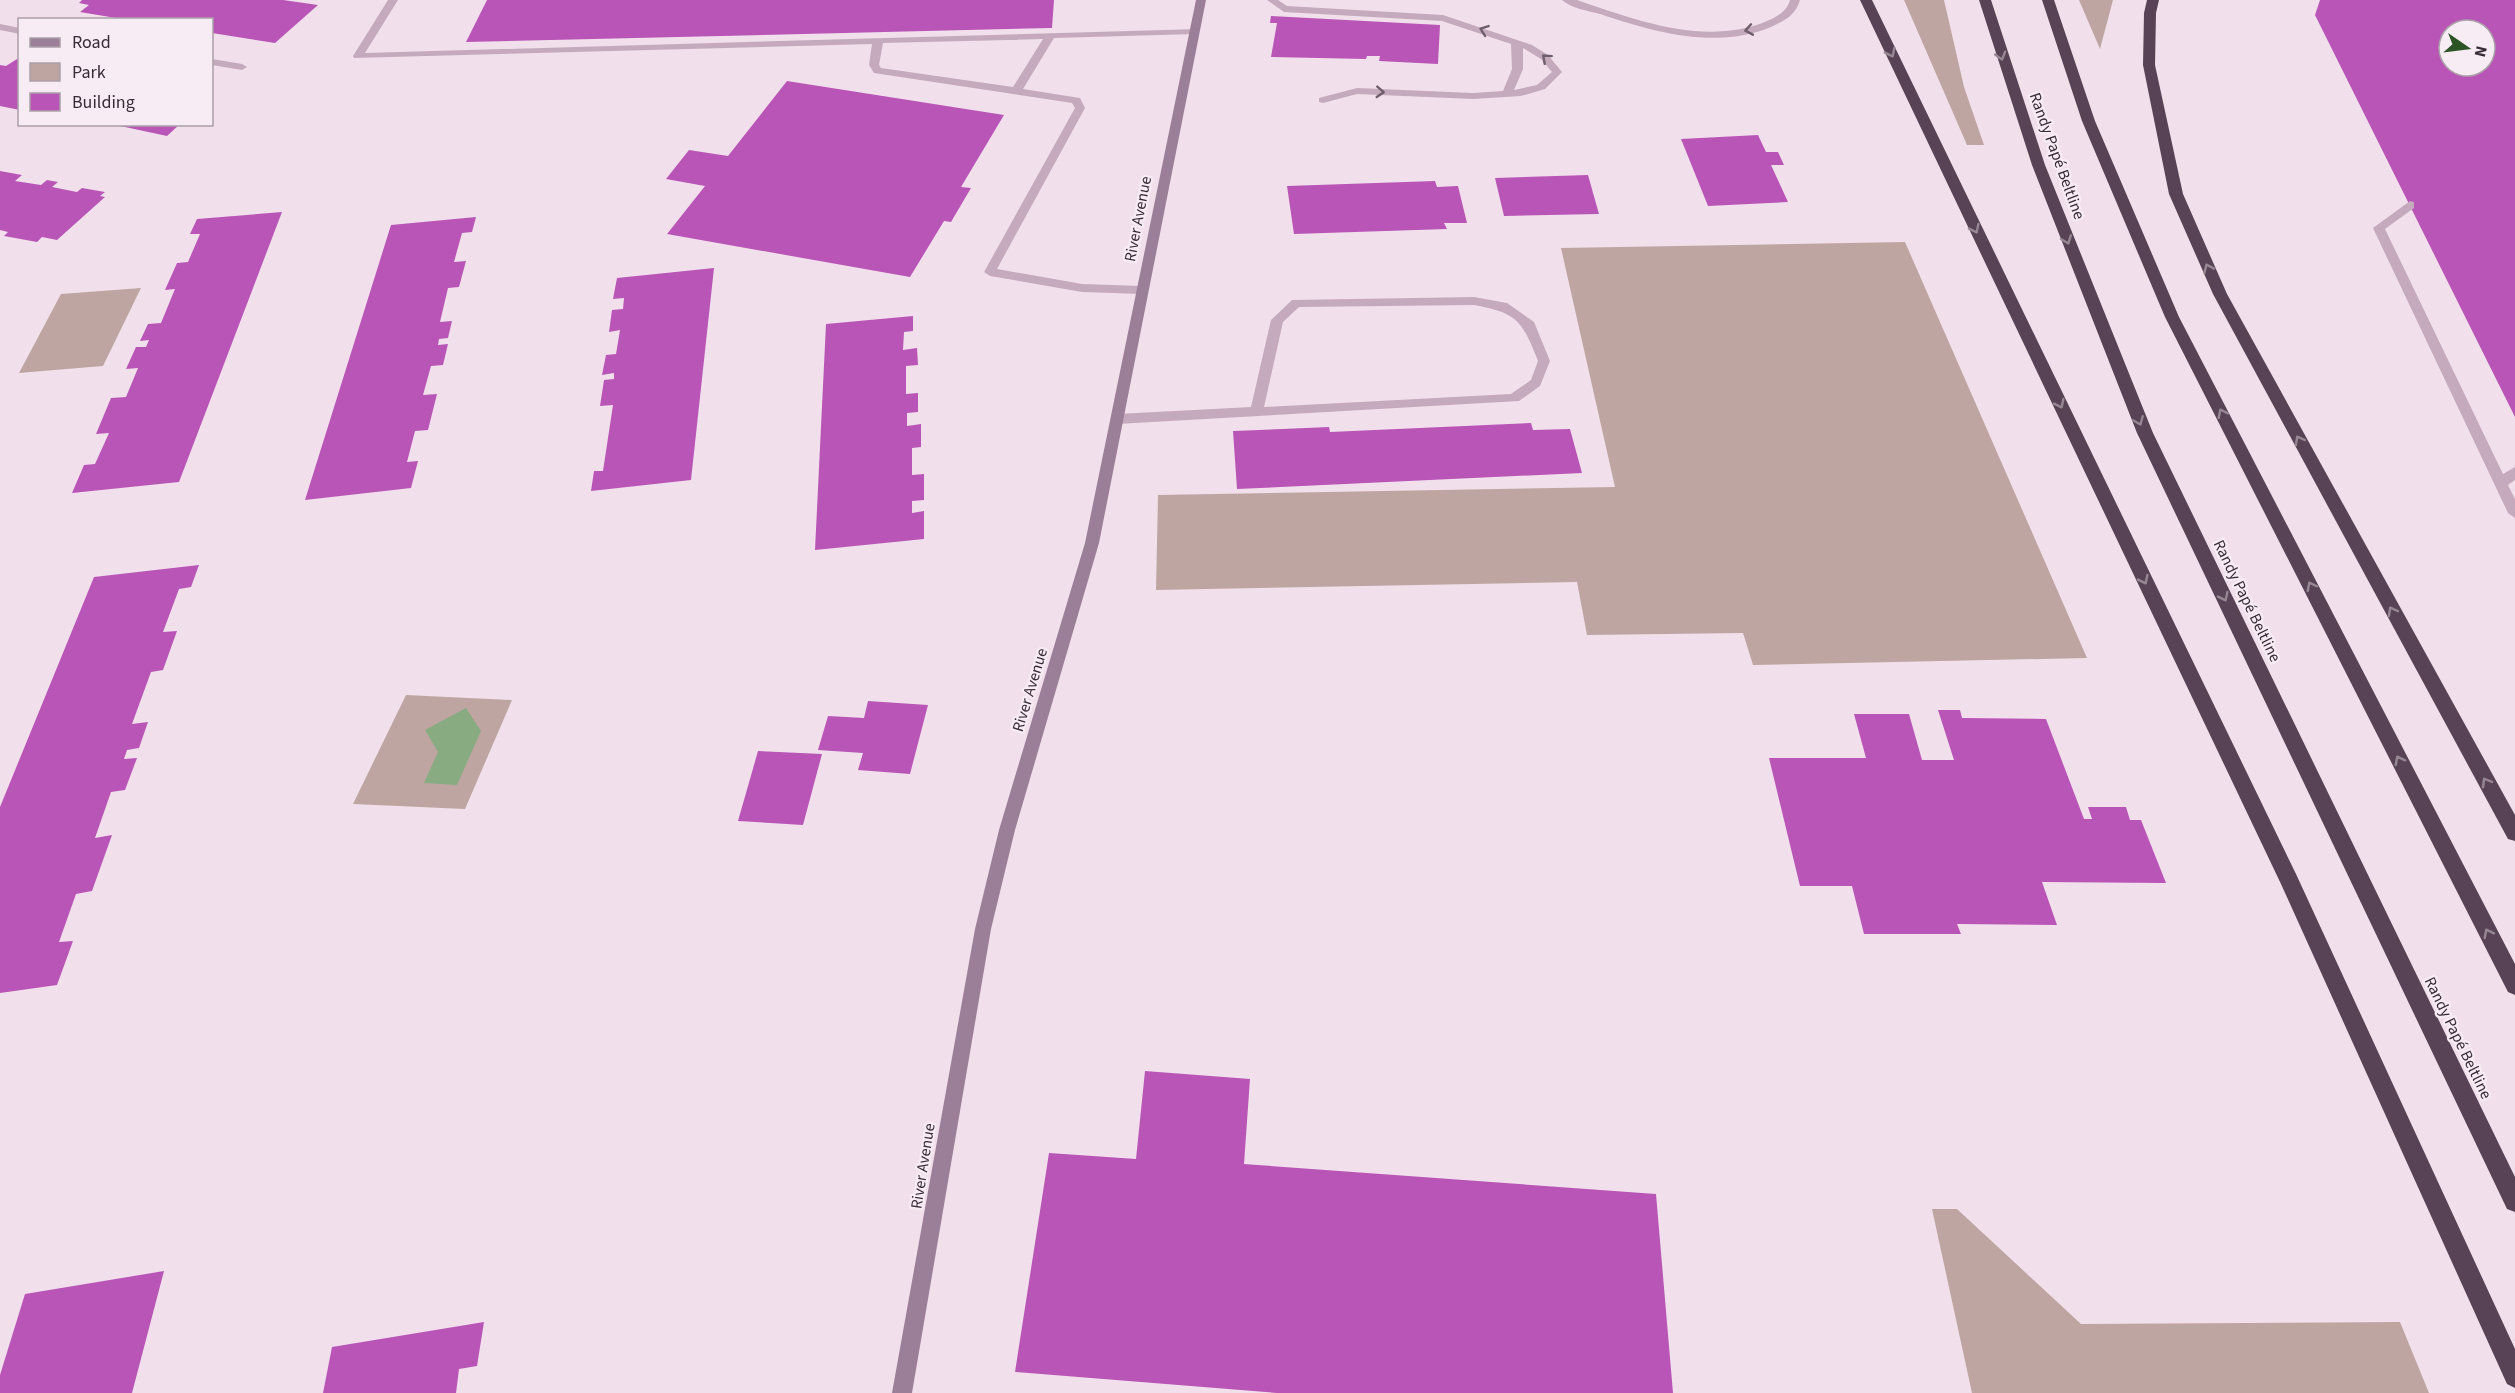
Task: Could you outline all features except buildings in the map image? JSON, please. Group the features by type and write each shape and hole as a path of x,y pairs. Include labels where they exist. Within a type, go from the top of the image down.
{"highway":[{"path":"1866,0 2289,880 2515,1376"},
{"name":"Randy Papé Beltline","path":"1985,0 2031,146 2092,307 2145,433 2515,1201"},
{"path":"2048,0 2083,107 2122,204 2172,317 2515,986"},
{"path":"2153,0 2150,13 2149,65 2176,194 2220,294 2515,833"}],"street":[{"path":"393,0 358,56 1195,31"},
{"name":"River Avenue","path":"902,1393 983,929 1007,830 1086,562 1201,0"},
{"path":"1272,0 1284,9 1443,18 1538,51 1552,63 1557,72 1542,88 1526,93 1473,96 1357,91 1323,100"},
{"path":"1567,0 1656,28 1700,33 1748,31 1768,26 1784,17 1795,0"},
{"path":"0,27 18,30"},
{"path":"1016,91 1050,36"},
{"path":"878,40 874,65 878,71 1076,100 1080,108 990,272 1082,288 1142,290"},
{"path":"1506,94 1515,82 1518,70 1519,54 1516,42"},
{"path":"213,62 243,67"},
{"path":"2410,205 2379,228 2515,513"},
{"path":"1117,419 1256,412 1514,398 1536,383 1544,361 1530,325 1503,306 1474,301 1296,303 1277,320 1256,412"},
{"path":"2501,484 2515,472"}],"green space":[{"path":"1904,0 1944,0 1964,87 1984,145 1967,145"},
{"path":"2079,0 2113,0 2100,49"},
{"path":"1905,242 2087,658 1753,665 1743,633 1587,635 1577,582 1156,590 1158,495 1615,487 1561,248"},
{"path":"141,288 103,366 19,373 61,294"},
{"path":"406,695 512,700 465,809 353,804"},
{"path":"1932,1209 1957,1209 2081,1324 2400,1322 2429,1393 1972,1393"}],"shaded area":[{"path":"466,708 481,731 457,785 424,783 438,752 425,730"}]}
